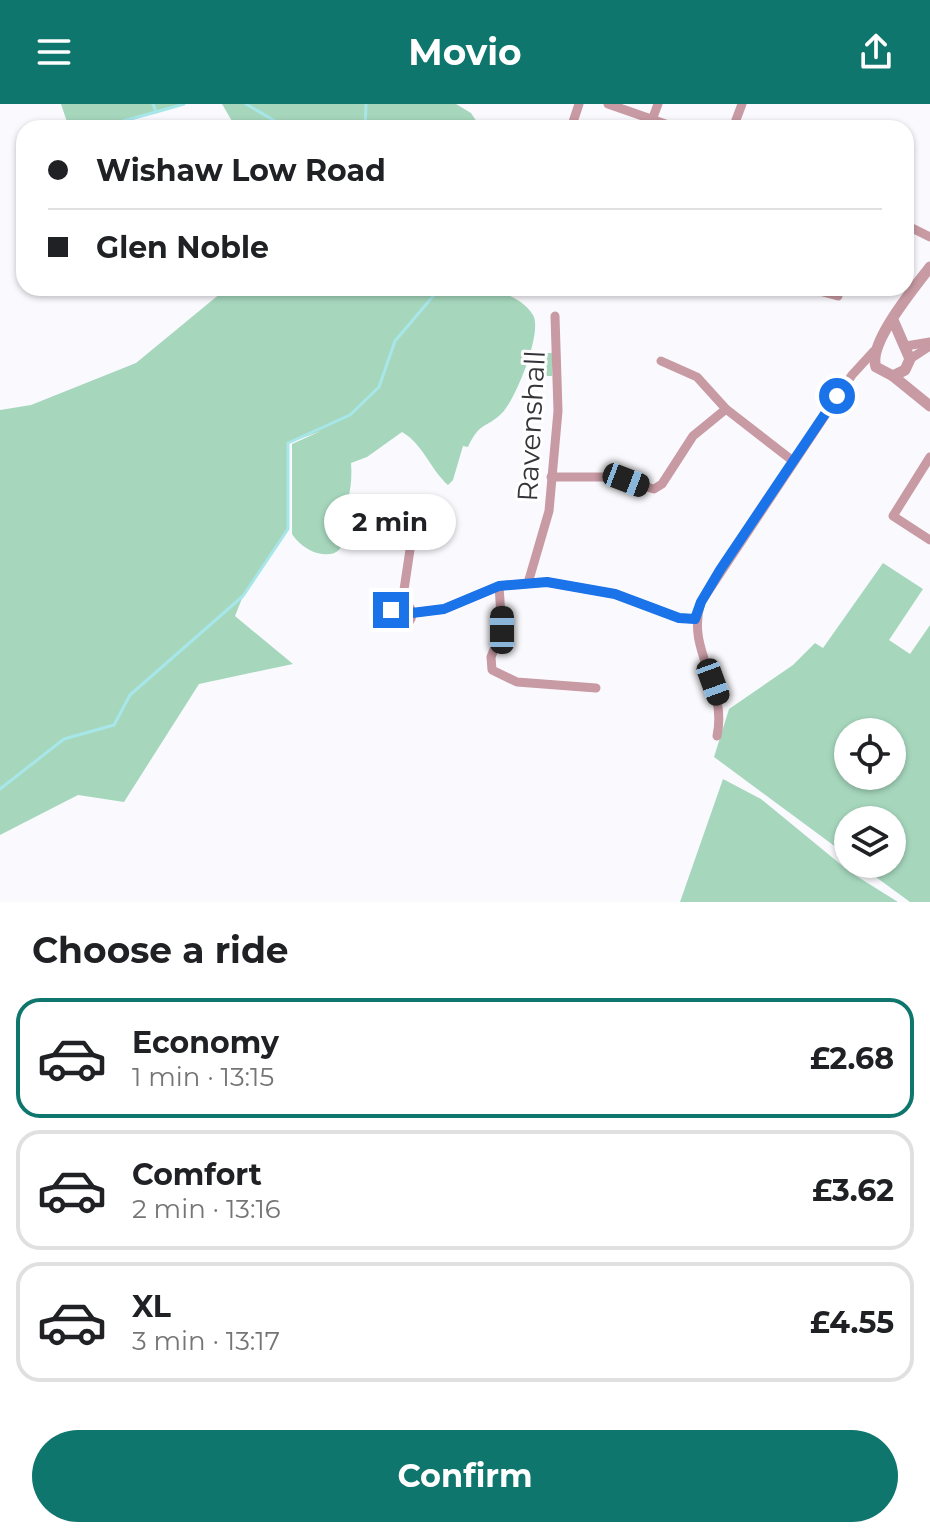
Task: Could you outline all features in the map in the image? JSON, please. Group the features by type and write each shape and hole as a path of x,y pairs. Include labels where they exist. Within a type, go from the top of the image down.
{"street":[{"path":"608,104 652,120 658,104"},
{"path":"914,290 930,267"},
{"path":"717,736 720,701 698,640 695,619 701,602 793,461 852,375 882,341 910,296"},
{"name":"Ravenshall","path":"528,583 549,511 558,411 555,316"},
{"path":"893,320 908,364 904,387"},
{"path":"882,341 930,344"},
{"path":"893,376 930,344"},
{"path":"874,351 876,367"},
{"path":"661,361 697,377 726,409 793,461"},
{"path":"852,375 876,367 893,376 930,406"},
{"path":"551,477 610,477 654,489 662,484 693,436 726,409"},
{"path":"930,457 893,516 930,540"},
{"path":"402,499 398,523 411,543 402,603 391,610 394,623 408,623 412,613"},
{"path":"412,613 444,609 499,586 528,583 581,586 679,618 695,619"},
{"path":"499,586 502,630 491,657 492,670 517,682 596,688"},
{"path":"402,603 412,613"}],"green space":[{"path":"61,104 182,104 123,120 66,120"},
{"path":"222,104 456,104 471,113 476,120 231,120"},
{"path":"217,296 511,296 525,305 535,323 526,365 508,405 480,429 468,447 463,446 453,480 448,485 416,443 402,432 367,457 351,463 344,538 337,552 313,552 292,534 292,444 321,431 289,443 288,529 243,596 235,616 293,664 199,684 124,802 78,795 0,835 0,410 31,405 136,363"},
{"path":"540,353 552,353 552,376 537,376"},
{"path":"883,563 923,589 889,640 910,654 930,625 930,902 910,902 877,878 906,878 906,806 834,806 834,846 714,757 729,709 793,665 815,643 823,648"},
{"path":"723,779 761,799 834,859 834,878 860,878 898,902 680,902"}],"waterway":[{"path":"153,104 156,112 184,104"},
{"path":"246,104 273,120"},
{"path":"365,120 366,104"},
{"path":"127,120 156,112"},
{"path":"0,789 64,739 114,725 130,695 243,596 288,529 288,443 350,415 379,387 395,341 433,296"}],"route":[{"path":"391,610 399,603 409,606 412,613 444,609 499,586 547,582 615,594 679,618 695,619 720,570 837,396"}]}
